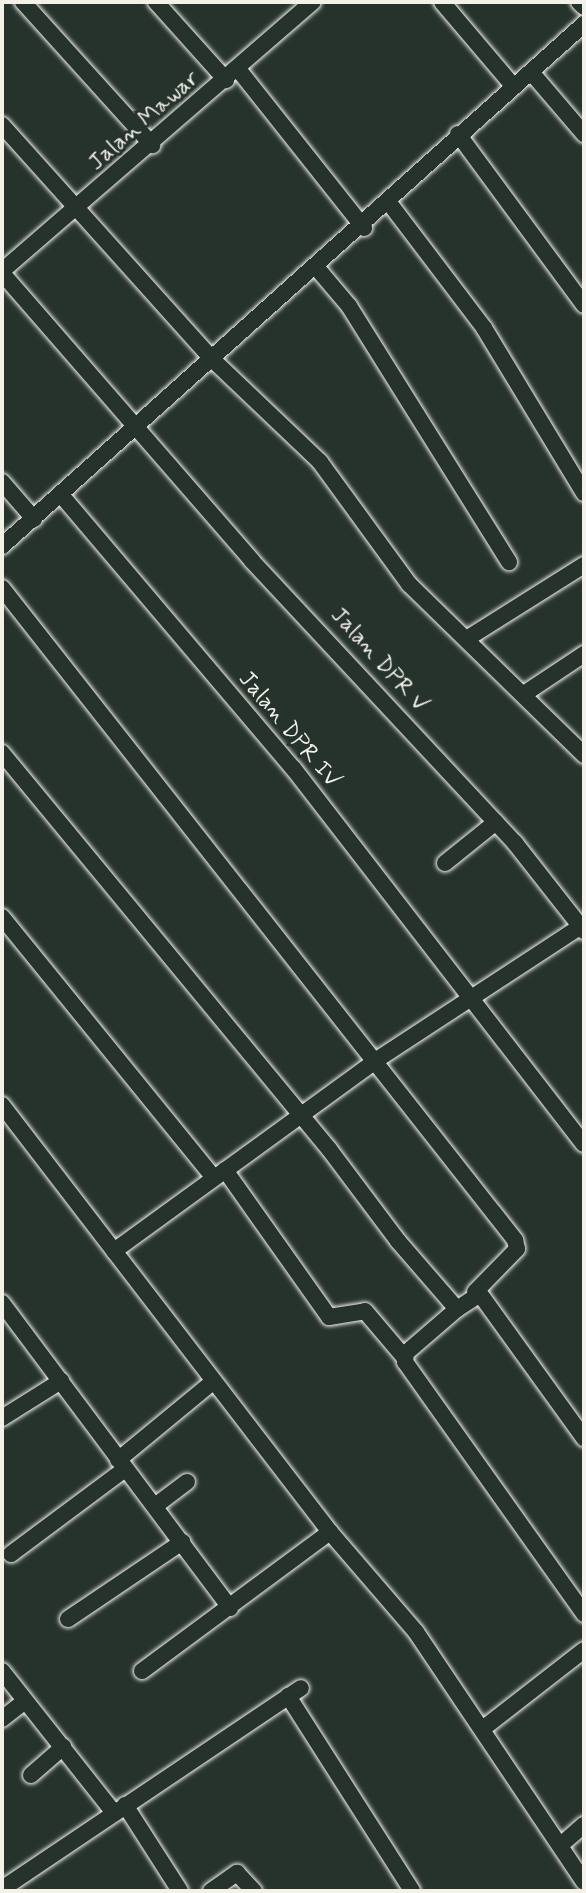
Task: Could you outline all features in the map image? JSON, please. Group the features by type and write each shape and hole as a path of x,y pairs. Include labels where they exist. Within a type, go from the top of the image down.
{"street":[{"path":"23,2 152,145"},
{"path":"156,2 232,74 364,228"},
{"path":"287,2 298,15"},
{"name":"Jalan Mawar","path":"2,272 152,145 313,2"},
{"path":"442,2 514,87"},
{"path":"579,2 584,7"},
{"path":"2,546 137,430 316,267 364,228 458,134 584,24"},
{"path":"531,72 584,134"},
{"path":"2,125 80,206 213,360 320,462 409,584 583,750"},
{"path":"458,134 584,305"},
{"path":"390,204 484,328 584,494"},
{"path":"316,267 349,306 509,562"},
{"name":"Jalan DPR V","path":"2,272 137,430 496,822 583,927"},
{"path":"2,482 34,519"},
{"name":"Jalan DPR IV","path":"62,496 293,768 584,1144"},
{"path":"468,638 584,565"},
{"path":"2,587 378,1059 517,1242 475,1292 404,1357"},
{"path":"524,694 584,654"},
{"path":"2,753 457,1309"},
{"path":"445,863 496,822"},
{"path":"2,917 220,1174 329,1317 365,1311 404,1357 469,1459 584,1614"},
{"path":"114,1251 378,1059 583,927"},
{"path":"2,1105 330,1532 485,1727 563,1843 584,1882"},
{"path":"475,1292 584,1438"},
{"path":"2,1304 230,1608"},
{"path":"2,1418 61,1381"},
{"path":"11,1554 122,1465 214,1381"},
{"path":"155,1506 187,1482"},
{"path":"142,1671 330,1532"},
{"path":"68,1619 182,1542"},
{"path":"485,1727 583,1654"},
{"path":"2,1671 63,1747 120,1809 180,1891"},
{"path":"2,1889 295,1692 412,1891"},
{"path":"2,1719 25,1701"},
{"path":"31,1775 63,1747"},
{"path":"563,1843 584,1825"},
{"path":"211,1891 237,1873 254,1891"}]}
